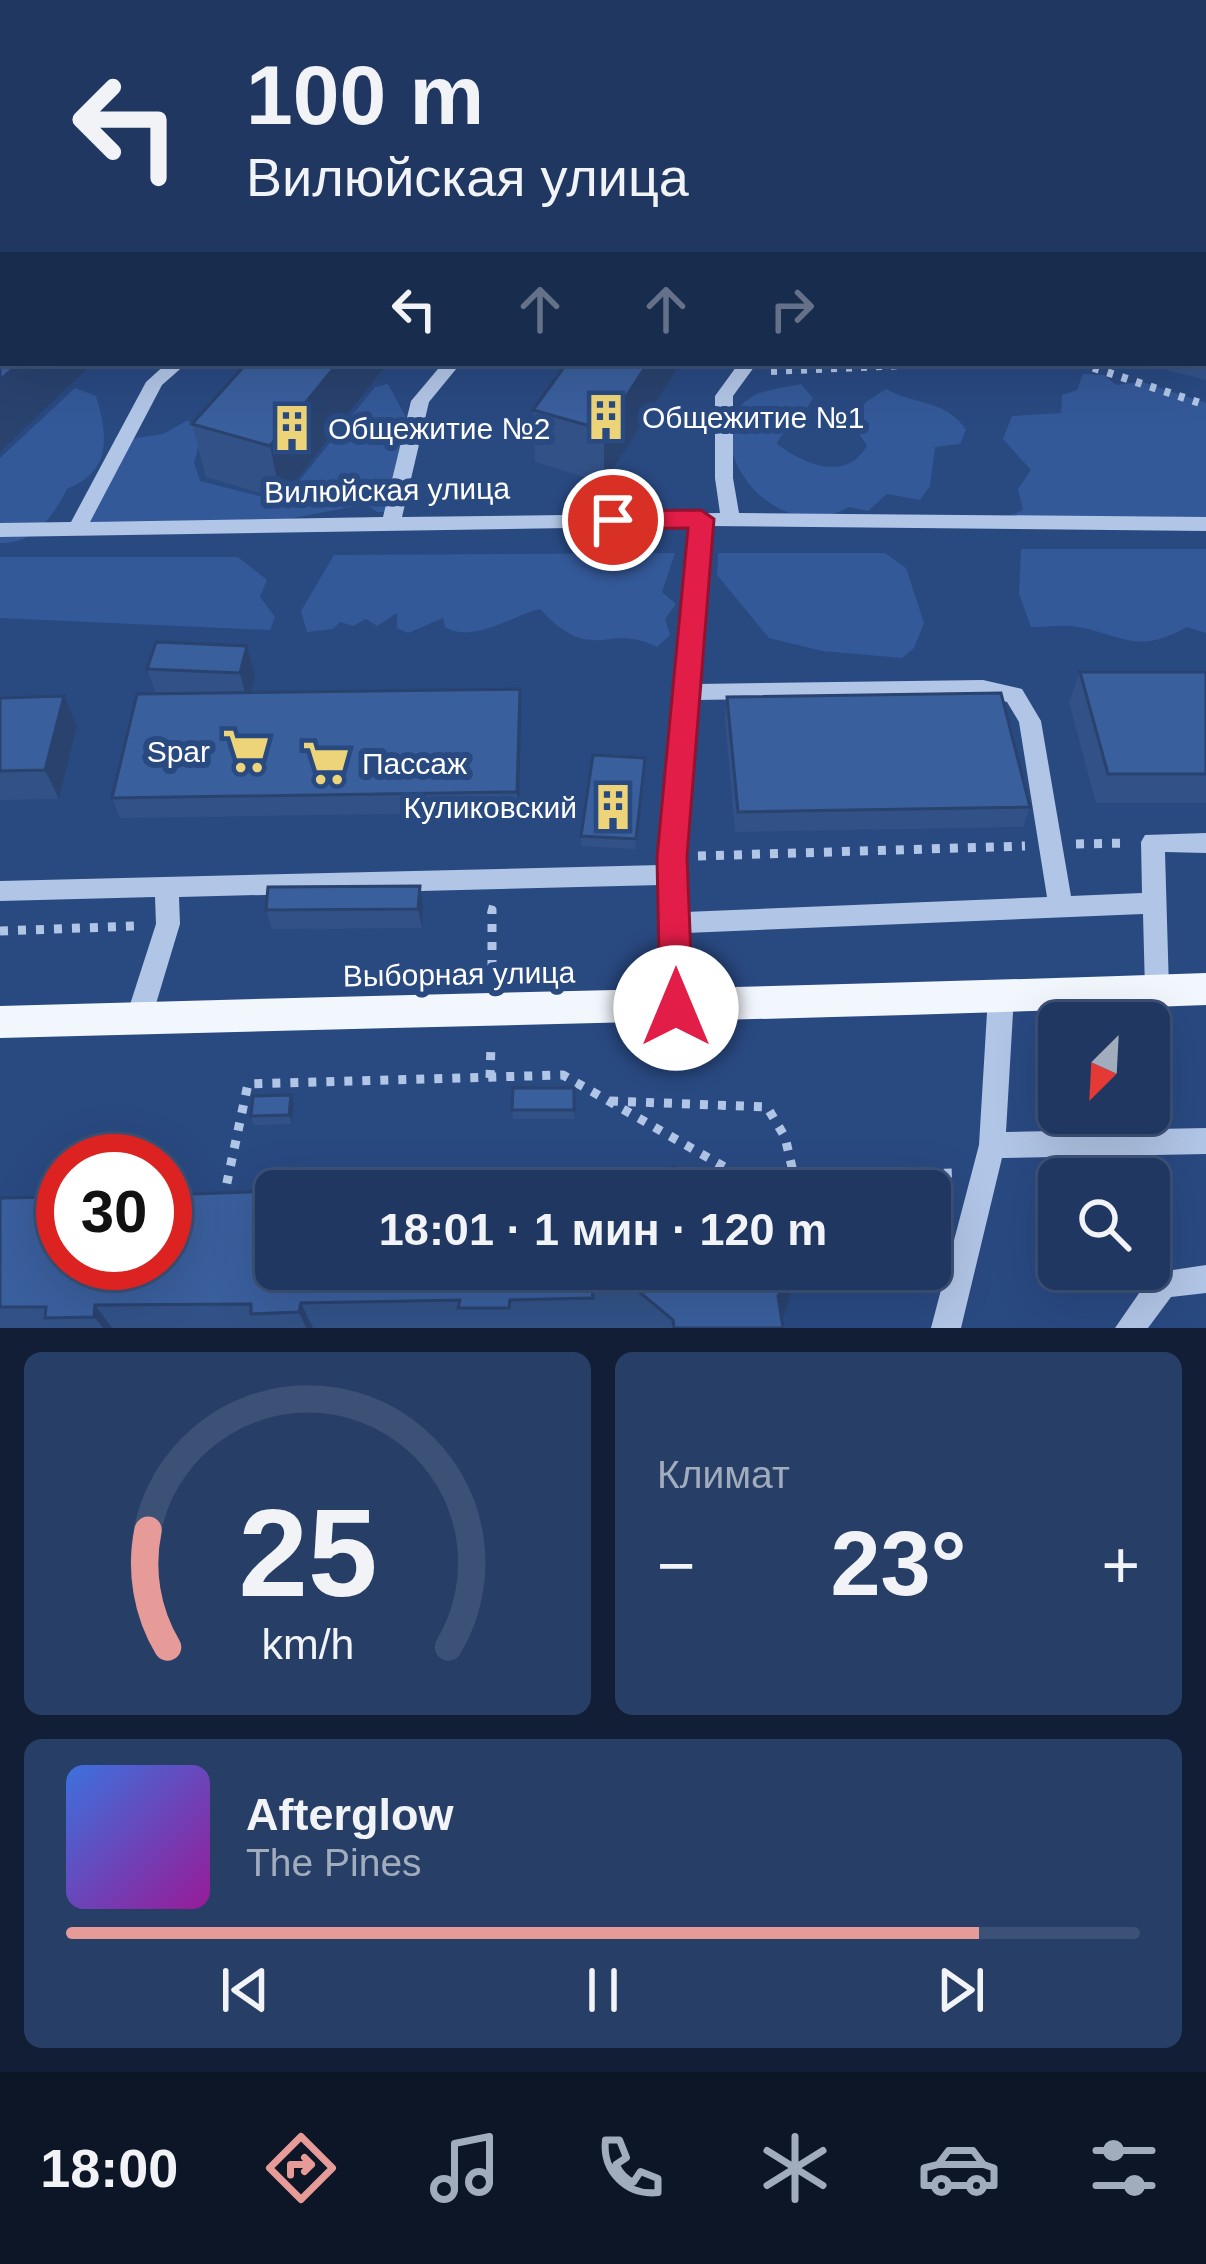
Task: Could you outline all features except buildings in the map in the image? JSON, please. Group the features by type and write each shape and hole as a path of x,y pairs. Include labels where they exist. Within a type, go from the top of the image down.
{"main road":[{"name":"Выборная улица","path":"0,1022 492,1008 676,1008 1206,989"}],"street":[{"path":"77,529 155,382 174,366"},
{"path":"391,523 420,401 449,366"},
{"path":"730,520 724,478 724,395 745,368"},
{"path":"676,1008 673,866 701,519"},
{"name":"Вилюйская улица","path":"0,530 701,519 1206,524"},
{"path":"689,692 983,688 1014,695 1030,721 1061,907"},
{"path":"1157,990 1153,842 1206,843"},
{"path":"0,891 167,889 673,866"},
{"path":"140,1017 168,924 167,889"},
{"path":"676,923 1154,903"},
{"path":"946,1328 992,1145 1001,996"},
{"path":"992,1145 1206,1141"},
{"path":"1130,1328 1163,1283 1206,1280"}],"path":[{"path":"745,368 827,366"},
{"path":"1088,366 1206,405"},
{"path":"1061,845 1153,842"},
{"path":"673,866 1038,845"},
{"path":"473,906 492,910 490,1078"},
{"path":"0,931 168,924"},
{"path":"222,1205 248,1084 563,1075 730,1170"},
{"path":"609,1101 766,1107 785,1137 793,1170"},
{"path":"951,1173 992,1145"},
{"path":"203,1205 240,1204"}],"shaded area":[{"path":"1083,374 1104,375 1116,385 1142,382 1206,403 1206,520 1000,520 1023,510 1018,489 1031,470 1003,439 1012,416 1061,413 1062,395 1077,390"},
{"path":"388,384 419,442 402,512 377,512 366,504 288,519 88,523 117,441 163,434 188,420 201,436 194,463 200,481 282,502 375,387"},
{"path":"801,384 813,398 777,444 812,463 836,467 858,457 867,446 851,421 866,402 886,389 950,413 966,430 960,444 935,447 930,486 920,500 887,494 868,511 849,507 819,517 791,513 766,501 747,481 734,458 730,434 737,412 755,395"},
{"path":"75,388 96,396 104,438 99,462 67,489 32,534 0,543 0,458"},
{"path":"1021,549 1206,549 1206,633 1187,627 1144,642 1073,626 1031,627 1019,594"},
{"path":"675,553 662,592 676,604 665,619 670,635 657,647 625,638 574,636 540,609 480,631 456,631 445,627 443,618 408,633 397,628 397,613 377,626 366,619 353,626 340,622 333,629 307,632 301,611 334,555"},
{"path":"718,553 885,553 906,568 924,623 914,648 902,658 822,651 769,638 717,575"},
{"path":"0,557 238,557 267,580 260,597 275,617 270,630 0,618"}],"place":[{"name":"Общежитие №1","path":"606,417"},
{"name":"Общежитие №2","path":"292,428"},
{"name":"Spar","path":"246,751"},
{"name":"Пассаж","path":"326,763"},
{"name":"Куликовский","path":"613,807"}],"route":[{"path":"613,520 701,519 672,857 677,903 676,1008"}]}
